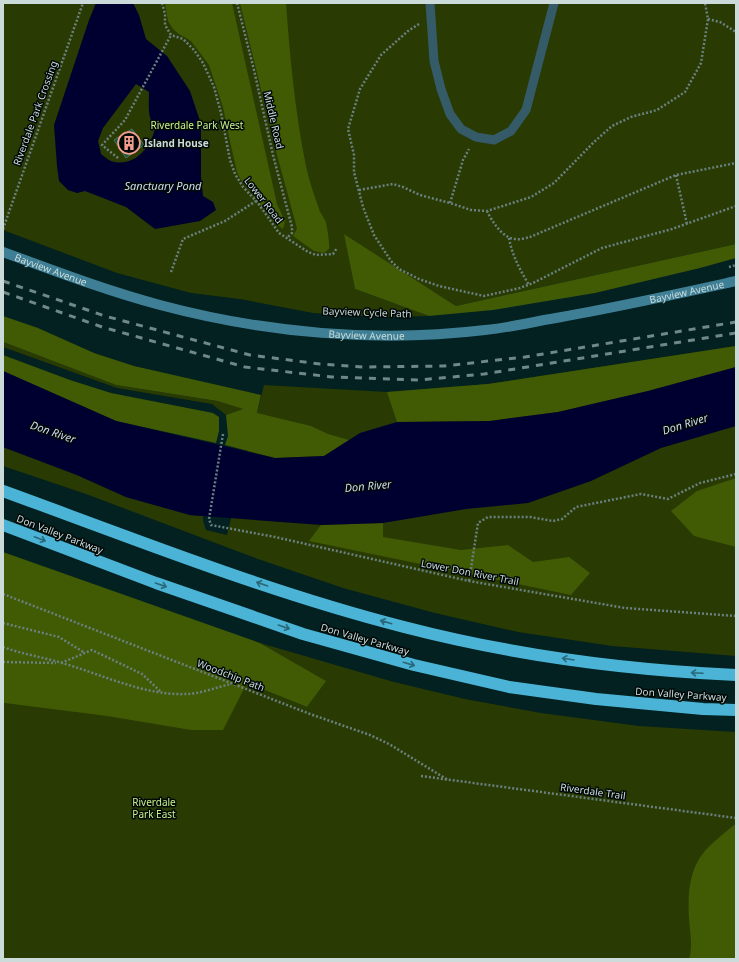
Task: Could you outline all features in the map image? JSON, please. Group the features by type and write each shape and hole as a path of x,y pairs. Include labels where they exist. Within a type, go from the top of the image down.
{"highway":[{"name":"Don Valley Parkway","path":"3,491 296,596 404,628 496,648 588,663 665,672 736,675"},
{"name":"Don Valley Parkway","path":"3,525 156,583 281,626 414,665 509,687 596,699 703,710 736,710"}],"main road":[{"name":"Bayview Avenue","path":"3,252 83,281 159,305 216,318 283,329 344,334 413,336 486,330 605,310 736,281"}],"lane":[{"path":"430,3 434,61 441,89 450,114 461,129 476,137 494,140 511,131 526,110 554,3"}],"path":[{"name":"Riverdale Park Crossing","path":"3,228 83,3"},
{"path":"118,158 102,145 125,120 171,35 165,25 165,14 162,3"},
{"name":"Middle Road","path":"236,3 254,70 292,227 292,233 287,238"},
{"path":"359,190 393,184 420,195 471,210 487,211 531,197 554,183 594,142 612,126 631,117 657,110 685,92 701,63 708,19 705,3"},
{"path":"431,17 408,31 381,55 360,90 348,129 354,155 354,172 363,207 374,235 391,261 399,269 419,279 439,286 484,296 529,285 602,248 672,229 736,206"},
{"path":"708,19 720,22 736,32"},
{"name":"Lower Road","path":"171,35 183,40 194,50 203,63 216,93 230,160 235,174 243,187 256,201 279,233 308,252 316,254 333,254 337,248"},
{"path":"450,203 463,160 476,137"},
{"path":"487,211 490,219 500,231 509,238 515,239 530,237 676,175 736,163"},
{"path":"676,175 687,224"},
{"path":"171,272 183,239 225,221 256,201"},
{"path":"509,238 511,248 520,270 529,285"},
{"path":"724,268 736,264"},
{"name":"Lower Don River Trail","path":"223,434 209,519 211,525 275,537 469,581 625,608 736,616"},
{"path":"469,581 478,523 488,517 530,517 553,521 562,519 576,507 641,494 668,499 700,483 736,474"},
{"name":"Woodchip Path","path":"3,594 232,684 377,738 390,744 448,780"},
{"path":"3,623 59,637 85,653"},
{"path":"3,647 19,653 62,663 136,687 163,693 187,694 232,684"},
{"path":"3,662 62,663 92,650 142,674 163,693"},
{"name":"Riverdale Trail","path":"421,776 736,818"}],"green space":[{"name":"Riverdale Park West","path":"3,3 736,3 736,244 456,306 345,235 355,289 429,316 381,317 313,313 240,299 191,293 117,273 3,230"},
{"path":"165,3 232,3 277,204 285,221 283,229 275,223 241,180 237,172 223,107 209,65 191,41 173,29 168,21"},
{"path":"240,3 286,3 293,84 302,146 310,182 319,210 326,222 328,234 329,249 324,253 314,251 293,236 297,229 277,155"},
{"path":"344,234 456,306 736,244 736,258 595,293 493,310 429,316 355,289"},
{"path":"3,316 38,328 94,353 134,366 261,395 257,413 311,426 328,434 349,440 324,456 275,458 225,445 228,436 226,415 243,409 217,401 116,385 3,342"},
{"path":"3,342 116,385 217,401 244,409 226,415 212,404 117,388 3,347"},
{"path":"736,346 736,656 612,646 518,632 435,613 343,588 258,559 86,494 3,466 3,447 77,475 126,497 190,515 203,516 206,530 227,535 264,385 387,392 488,384"},
{"path":"736,346 736,367 648,391 558,412 490,421 397,422 387,392 488,384"},
{"path":"3,355 70,380 111,393 213,413 219,417 219,431 216,443 116,421 3,371"},
{"path":"736,478 736,547 694,536 671,511 697,491"},
{"path":"383,523 383,537 461,550 508,545 533,562 569,557 590,573 571,595 309,541 321,525"},
{"path":"3,552 260,643 326,681 307,707 247,683 223,730 191,730 107,716 5,703 3,702"},
{"name":"Riverdale Park East","path":"3,586 12,588 307,707 325,681 260,643 394,682 465,699 541,713 639,726 736,732 736,959 3,959"},
{"path":"734,825 736,825 736,959 689,959 691,944 689,896 695,866 706,850"}],"water":[{"name":"Sanctuary Pond","path":"96,3 133,3 139,15 146,39 167,56 190,91 201,124 201,177 203,196 213,202 216,210 200,221 155,229 126,207 85,191 77,193 68,190 59,181 54,125","holes":["136,84 149,92 150,115 152,124 155,128 150,142 141,154 129,161 113,162 109,160 101,154 98,141 103,128"]},
{"name":"Don River","path":"736,367 736,426 661,448 591,481 528,503 466,509 383,523 321,525 190,515 126,497 77,475 3,447 3,371 116,421 275,458 324,456 360,433 397,422 490,421 558,412 648,391"}],"building":[{"name":"Island House","path":"132,129 144,145 126,158 114,140 120,136 123,141 130,136 127,132"}],"railway":[{"path":"3,281 105,316 250,355 320,364 364,367 444,366 525,357 736,322"},
{"path":"3,292 102,327 245,367 332,377 419,380 484,374 736,333"}],"place":[{"name":"Island House","path":"129,143"}]}
